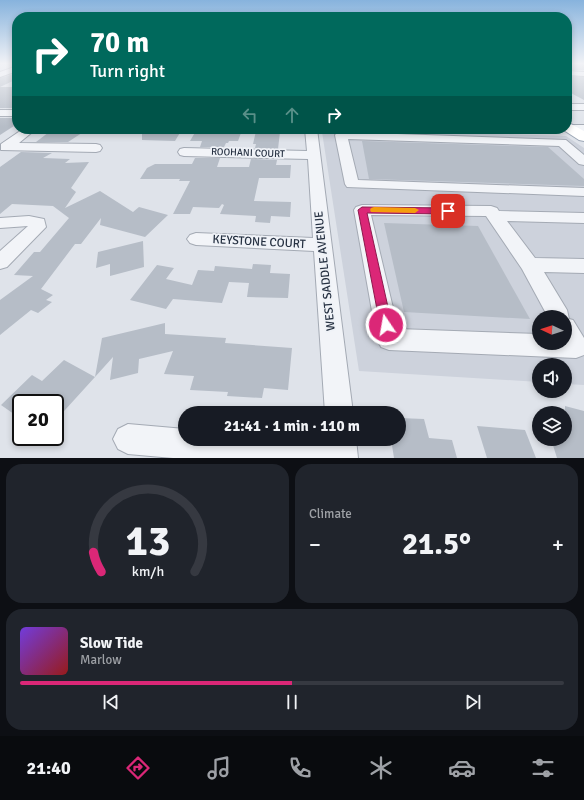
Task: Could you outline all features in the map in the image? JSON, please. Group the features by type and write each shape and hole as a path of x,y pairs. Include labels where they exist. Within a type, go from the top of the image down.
{"main road":[{"path":"572,116 584,124"},
{"path":"572,127 584,137"}],"street":[{"path":"572,107 584,107 578,103 584,102"},
{"path":"0,113 12,113"},
{"path":"4,148 23,134"},
{"name":"WEST SADDLE AVENUE","path":"311,134 338,406"},
{"path":"584,161 562,143 446,134 341,135 352,184 584,192"},
{"path":"4,148 96,148"},
{"name":"ROOHANI COURT","path":"184,152 313,155"},
{"path":"532,345 389,339 362,210 491,211 530,265 555,310"},
{"path":"494,216 584,218"},
{"path":"0,223 29,221 38,223 38,227 21,241 0,262"},
{"name":"KEYSTONE COURT","path":"196,239 323,245"},
{"path":"530,265 584,266"},
{"path":"572,340 576,347 572,347"},
{"path":"128,440 336,458"},
{"path":"342,446 343,458"}],"shaded area":[{"path":"322,134 497,134 566,136 584,148 584,385 572,384 572,358 532,358 532,382 359,371"}],"building":[{"path":"572,84 584,84 584,100 572,94"},
{"path":"0,87 12,87 12,108 0,108"},
{"path":"0,118 12,118 12,127 0,135"},
{"path":"46,134 80,134 68,142 36,142"},
{"path":"142,134 179,134 175,141 142,140"},
{"path":"194,134 241,134 238,141 229,141 224,147 200,147 202,141 190,141"},
{"path":"255,134 280,134 278,149 255,148 256,144 253,144"},
{"path":"362,141 548,147 584,179 584,186 369,179"},
{"path":"21,152 52,153 43,158 70,159 65,163 89,162 71,188 76,192 65,208 100,191 133,212 139,207 168,215 145,237 100,225 101,218 81,244 75,244 41,289 53,295 46,300 52,302 38,313 31,310 0,335 0,300 33,276 14,275 34,252 40,252 69,218 53,206 12,204 0,214 0,167"},
{"path":"195,158 220,158 217,167 249,167 251,159 277,160 276,165 291,165 290,178 259,178 254,201 291,202 290,217 271,216 270,223 255,222 256,216 220,214 224,205 222,204 219,208 193,207 190,214 173,214 190,181 179,181 180,179 140,179 147,168 155,164 192,164"},
{"path":"384,223 478,226 530,319 404,312"},
{"path":"143,241 144,267 110,276 110,264 96,268 98,252"},
{"path":"253,264 271,265 270,273 290,274 288,298 247,297 249,283 229,282 222,303 173,299 166,309 130,300 157,265 174,268 166,279 192,285 198,270 214,271 215,266 252,269"},
{"path":"165,323 165,334 226,338 225,343 292,348 288,390 264,388 262,398 227,396 228,392 190,390 194,376 164,374 173,351 139,359 138,373 110,380 113,357 95,377 102,338"},
{"path":"64,360 95,377 64,411 64,394 12,394 32,375 42,381"},
{"path":"12,394 12,413 1,405"},
{"path":"572,408 584,411 584,458 557,458 553,446 572,446"},
{"path":"406,418 424,419 429,438 452,440 457,458 394,458 392,446 406,446"},
{"path":"477,426 525,430 536,458 487,458"}],"slow traffic":[{"path":"374,210 415,210"}],"route":[{"path":"386,325 362,210 448,211"}]}
